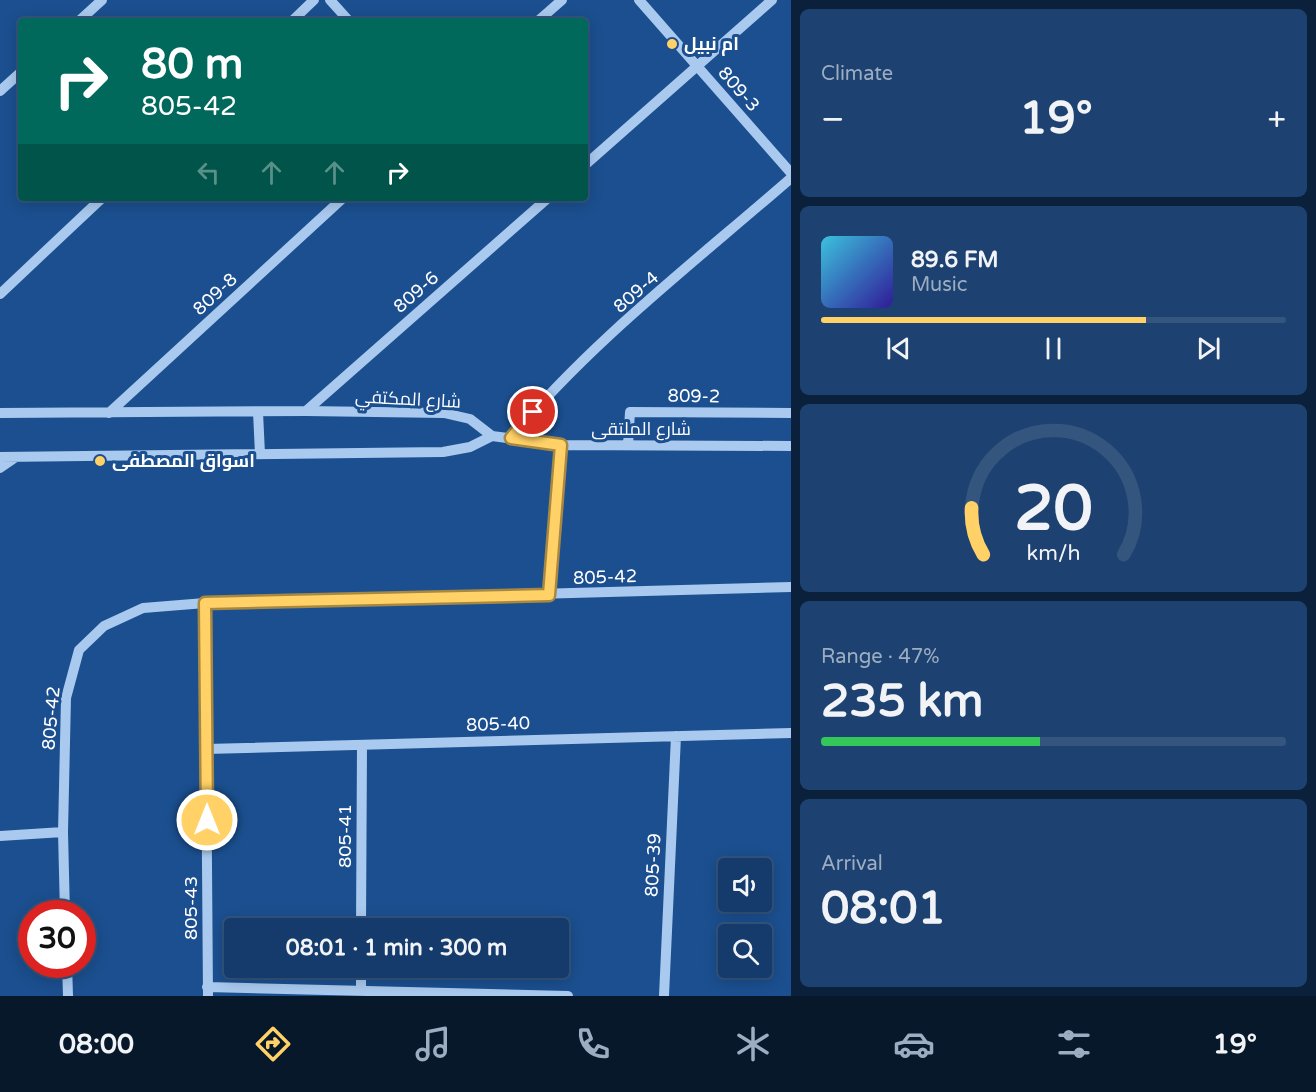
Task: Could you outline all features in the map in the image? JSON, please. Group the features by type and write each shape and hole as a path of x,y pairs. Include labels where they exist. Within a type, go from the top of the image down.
{"street":[{"path":"82,18 102,0"},
{"path":"294,18 314,0"},
{"path":"330,0 346,18"},
{"path":"541,18 562,0"},
{"name":"809-3","path":"639,0 791,174"},
{"path":"588,162 772,0"},
{"path":"0,91 18,75"},
{"name":"809-4","path":"511,438 544,398 585,358 791,178"},
{"path":"0,294 99,201"},
{"name":"809-8","path":"109,413 340,201"},
{"name":"809-6","path":"306,411 545,201"},
{"name":"شارع المكتفي","path":"0,413 306,411 444,413 470,419 492,436"},
{"path":"258,412 260,454"},
{"name":"809-2","path":"628,445 630,412 791,413"},
{"path":"0,457 443,452 470,447 492,436"},
{"name":"شارع الملتقى","path":"492,436 561,445 791,446"},
{"path":"549,595 561,445"},
{"path":"0,468 16,457"},
{"name":"805-42","path":"65,900 63,832 66,698 79,650 104,626 143,608 205,603 791,587"},
{"name":"805-43","path":"205,603 208,992"},
{"name":"805-40","path":"206,749 791,733"},
{"name":"805-39","path":"664,996 676,736"},
{"name":"805-41","path":"361,918 362,744"},
{"path":"0,836 63,832"},
{"path":"67,978 68,996"},
{"path":"361,978 361,991"},
{"path":"208,992 361,991 568,996"}],"place":[{"name":"ام نبيل","path":"672,44"},
{"name":"اسواق المصطفى","path":"100,461"}],"route":[{"path":"207,820 205,603 549,595 561,445 511,438 533,412"}]}
